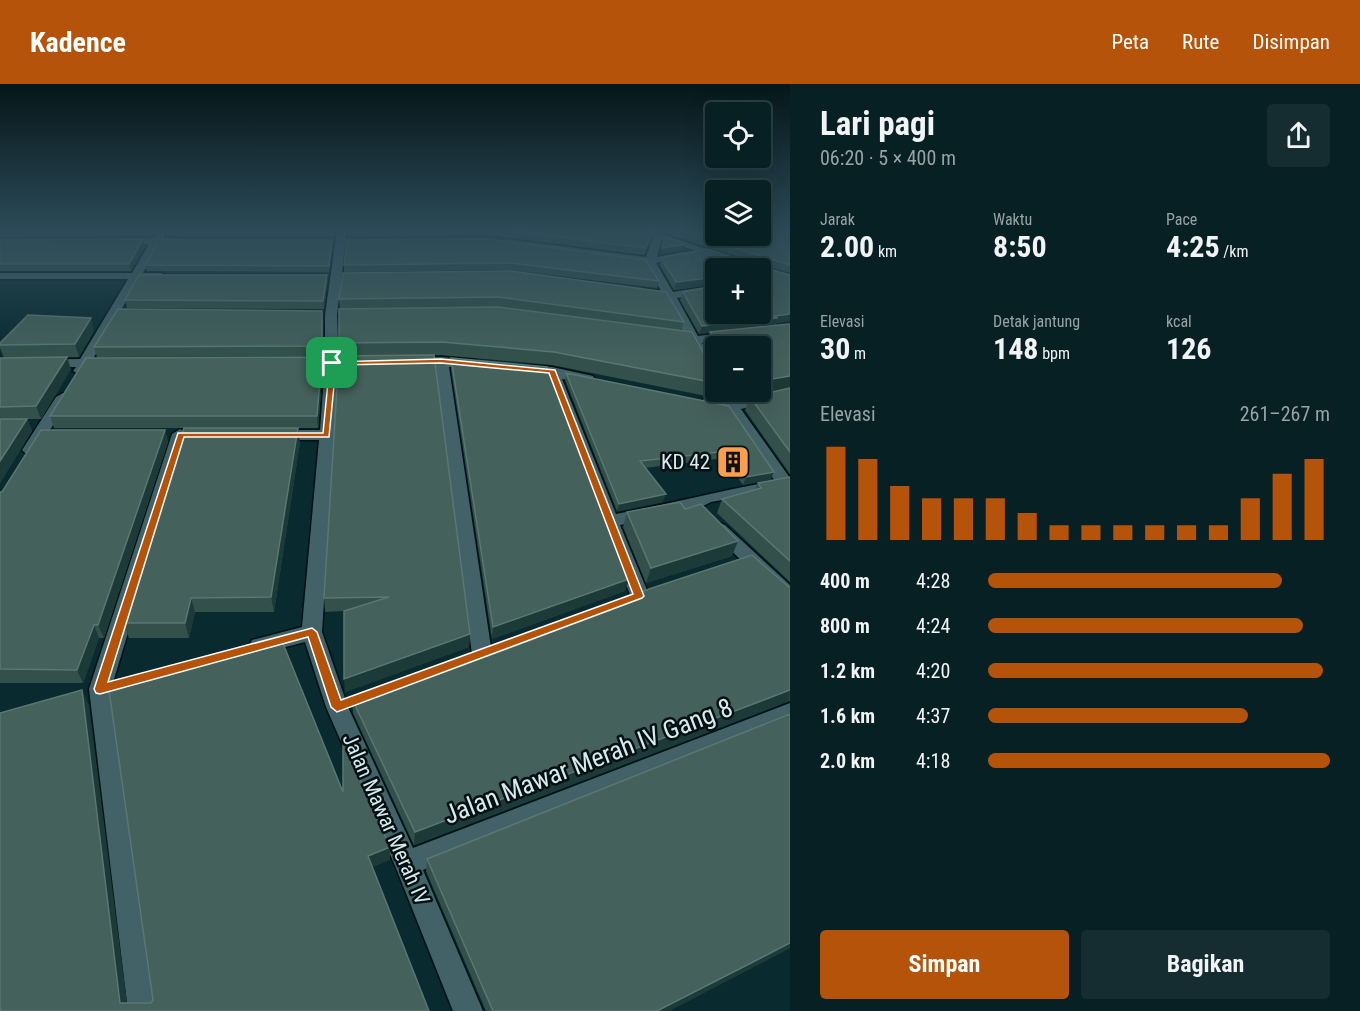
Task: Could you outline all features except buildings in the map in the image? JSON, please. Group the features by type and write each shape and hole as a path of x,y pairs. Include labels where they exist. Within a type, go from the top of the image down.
{"street":[{"path":"22,463 85,363 121,313 138,273"},
{"name":"Jalan Mawar Merah IV","path":"336,273 331,315 332,363 312,632 337,707 407,863 468,1011"},
{"path":"657,273 705,360"},
{"path":"0,276 172,276"},
{"path":"0,292 14,276"},
{"path":"635,291 671,296 705,290"},
{"path":"658,336 694,340 747,335"},
{"path":"398,362 441,361 493,366"},
{"path":"441,361 482,654"},
{"path":"0,364 120,363"},
{"path":"517,368 597,380"},
{"path":"552,372 639,596"},
{"path":"697,400 730,407 790,394"},
{"path":"610,521 695,505 706,498 788,483 727,402"},
{"path":"22,425 63,435"},
{"path":"143,1011 100,689 180,435"},
{"path":"259,435 327,435"},
{"path":"695,505 749,560 790,596"},
{"path":"727,567 749,560"},
{"path":"616,604 661,588"},
{"path":"234,653 312,632"},
{"path":"459,662 504,646"},
{"path":"337,707 359,699"},
{"name":"Jalan Mawar Merah IV Gang 8","path":"407,863 790,712"}],"place":[{"name":"KD 42","path":"733,462"}],"route":[{"path":"441,361 552,372 639,596 337,707 312,632 100,689 180,435 327,435 332,363 441,361"}]}
